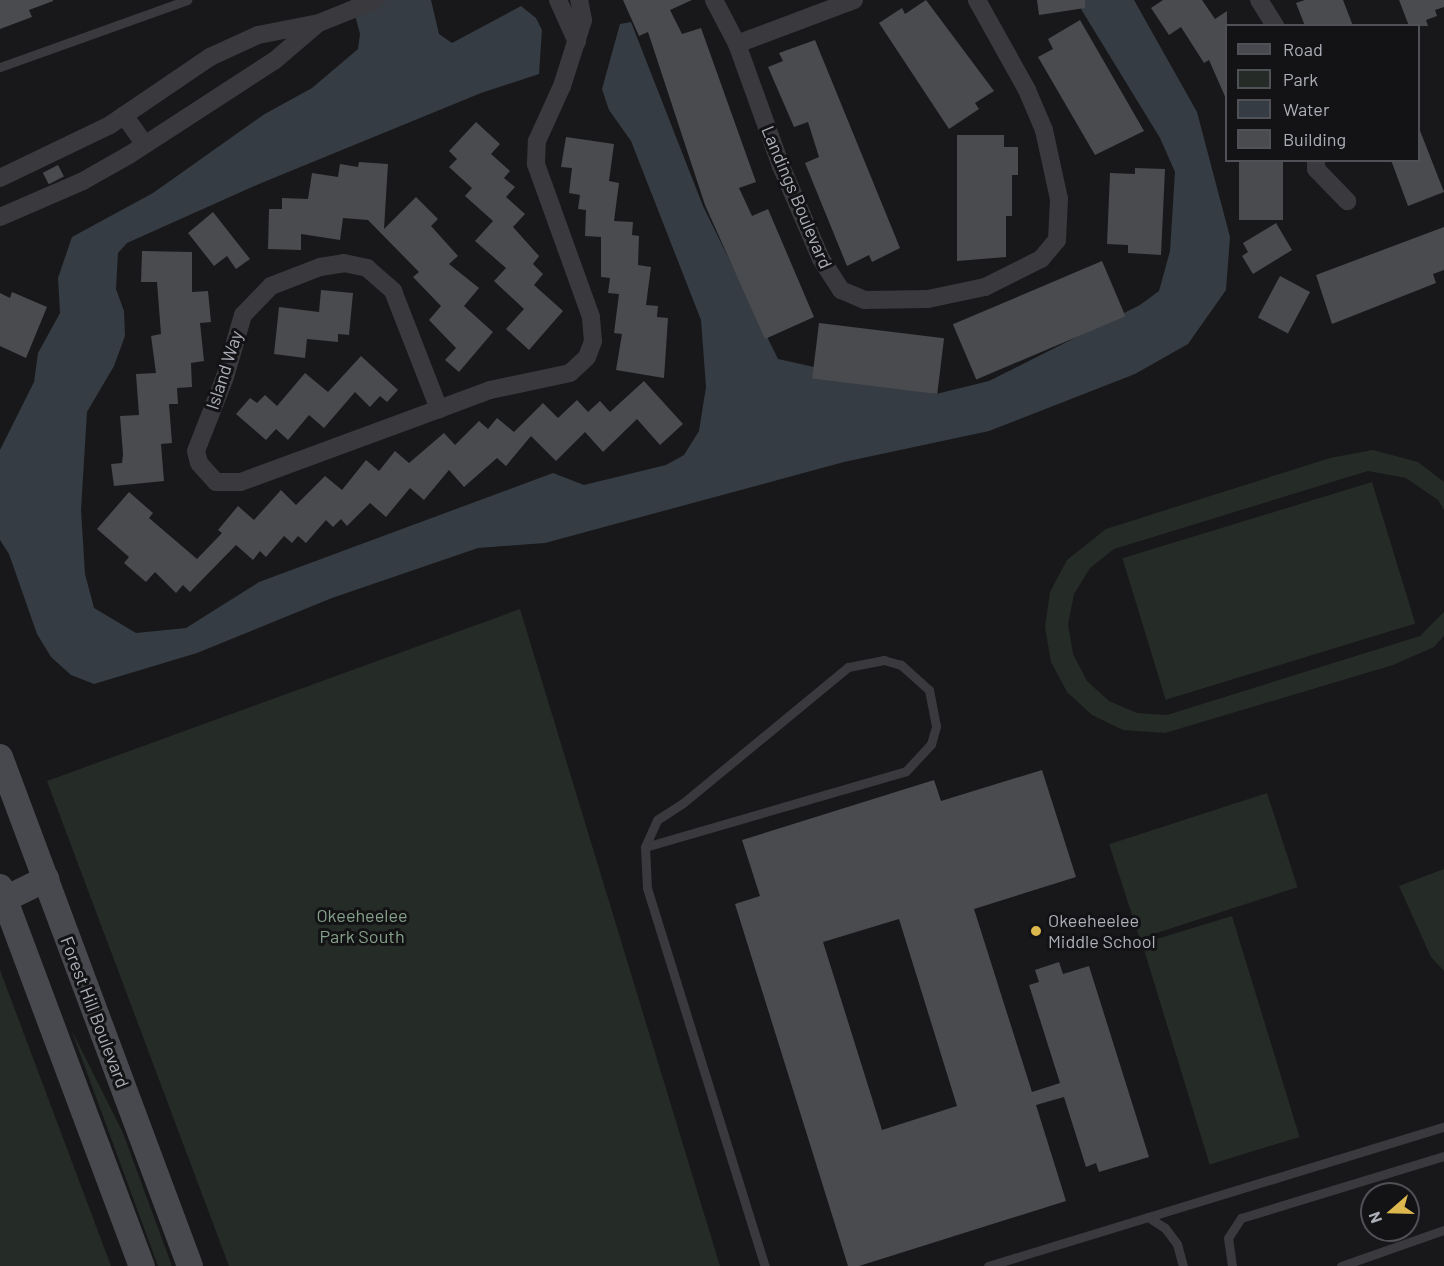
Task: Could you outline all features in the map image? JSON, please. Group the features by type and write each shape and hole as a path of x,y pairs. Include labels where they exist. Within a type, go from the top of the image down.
{"main road":[{"name":"Forest Hill Boulevard","path":"0,757 190,1266"},
{"path":"46,879 2,893 142,1266"}],"street":[{"path":"0,178 66,149 124,115 210,57 258,35 319,23 376,0"},
{"path":"558,0 577,42"},
{"name":"Island Way","path":"439,409 393,291 367,268 332,263 271,286 243,315 222,386 199,438 199,464 216,482 241,482 439,409 490,390 570,373 587,357 593,341 591,316 536,164 537,141 577,42 583,20 579,0"},
{"name":"Landings Boulevard","path":"714,0 737,44 794,197 820,259 842,290 865,300 957,295 985,286 1041,259 1051,251 1060,227 1055,171 1044,130 1027,90 977,0"},
{"path":"737,44 854,0"},
{"path":"1259,0 1274,24"},
{"path":"0,217 83,181 144,144 274,61 319,23"},
{"path":"124,115 144,144"},
{"path":"1316,162 1316,169 1347,201"}],"lane":[{"path":"0,68 187,0"},
{"path":"645,847 906,771 931,744 936,726 928,690 902,665 884,660 848,667 684,803 657,820 645,847 647,888 765,1266"},
{"path":"988,1266 1444,1127"},
{"path":"1232,1266 1228,1238 1241,1218 1444,1156"},
{"path":"1148,1217 1165,1228 1177,1244 1183,1266"},
{"path":"1341,1266 1444,1230"}],"green space":[{"path":"1373,450 1418,462 1444,482 1444,510 1438,500 1406,478 1368,471 1114,549 1090,568 1074,594 1068,624 1073,654 1087,681 1109,701 1137,713 1167,715 1420,636 1444,612 1444,636 1434,647 1393,665 1165,733 1123,730 1092,715 1067,692 1051,662 1045,627 1050,592 1067,560 1106,529 1330,458"},
{"path":"1372,482 1415,624 1166,700 1122,558"},
{"name":"Okeeheelee Park South","path":"520,609 720,1266 229,1266 47,781"},
{"path":"1267,793 1298,887 1140,938 1109,844"},
{"path":"1444,869 1444,971 1431,957 1399,886"},
{"path":"1232,916 1300,1137 1210,1164 1142,943"},
{"path":"0,970 111,1266 0,1266"},
{"path":"71,1029 123,1133 172,1266 158,1266"}],"water":[{"path":"351,0 431,0 439,34 452,43 521,6 536,18 542,30 539,74 481,93 259,184 127,243 118,253 116,289 124,311 125,336 114,366 87,412 81,510 85,574 94,608 136,633 186,628 259,582 553,473 584,485 666,465 684,455 699,431 706,387 701,320 631,141 609,110 602,89 620,24 631,22 703,206 778,359 936,394 989,381 1140,305 1159,291 1170,251 1175,172 1160,138 1081,9 1080,0 1134,0 1197,112 1230,237 1226,290 1188,344 1135,374 989,431 844,462 545,543 478,548 332,598 197,653 94,684 71,675 51,657 37,634 9,554 0,540 0,450 34,382 38,353 60,313 58,278 72,237 153,193 263,115 312,88 358,49 360,34"}],"building":[{"path":"0,0 53,1 29,10 32,17 0,29"},
{"path":"623,0 692,0 670,10 682,34 701,28 756,182 739,188 752,216 768,209 814,317 765,339 705,205 648,32 639,36"},
{"path":"926,0 994,91 975,103 979,109 949,129 879,23 902,8 905,14"},
{"path":"1037,0 1085,0 1085,8 1039,15"},
{"path":"1163,0 1202,0 1215,19 1227,11 1225,96 1209,60 1204,63 1181,27 1169,35 1151,8"},
{"path":"1305,0 1343,0 1352,24 1304,24 1296,3"},
{"path":"1399,0 1444,0 1444,7 1435,10 1437,16 1426,20 1428,26 1408,24"},
{"path":"1080,20 1144,131 1095,155 1038,57 1053,49 1048,39"},
{"path":"815,40 900,248 872,262 869,255 847,266 805,163 819,157 808,122 794,127 768,67 783,61 779,53"},
{"path":"476,122 500,144 491,154 510,171 504,178 515,187 506,197 525,214 513,227 539,256 533,264 543,274 534,285 563,311 529,350 506,329 524,309 494,281 506,268 475,241 493,221 465,196 472,188 449,167 457,159 449,151"},
{"path":"1420,131 1444,192 1408,206 1392,162 1420,162"},
{"path":"957,135 1004,135 1004,147 1018,147 1018,175 1012,175 1012,216 1006,216 1006,257 957,261"},
{"path":"566,137 614,144 609,181 619,183 614,221 633,222 632,235 639,236 638,265 651,267 646,305 658,306 657,317 668,318 664,378 616,370 622,334 614,333 619,294 608,293 610,278 601,277 601,237 585,236 586,210 578,209 580,195 569,193 572,168 561,167"},
{"path":"359,162 388,164 384,229 416,197 438,219 431,226 458,256 449,264 479,288 464,306 493,332 459,372 445,360 456,348 429,320 441,306 413,277 419,272 368,220 343,218 340,240 301,234 301,250 268,249 269,209 282,209 282,198 308,199 312,173 338,177 340,164 358,167"},
{"path":"1239,162 1283,162 1283,220 1239,220"},
{"path":"58,165 64,177 49,184 43,173"},
{"path":"1135,168 1165,169 1161,255 1128,253 1128,245 1107,244 1110,173 1135,174"},
{"path":"213,212 250,259 236,269 227,256 214,266 188,233"},
{"path":"1276,223 1292,250 1253,274 1242,256 1248,252 1243,243"},
{"path":"1444,227 1444,270 1433,274 1436,283 1332,324 1316,275"},
{"path":"142,251 192,252 192,292 208,291 211,322 200,323 204,361 191,363 192,387 177,388 178,404 169,404 172,443 161,444 164,481 114,486 111,464 122,463 123,454 120,416 139,415 136,374 156,373 151,336 161,334 157,282 141,282"},
{"path":"1102,261 1125,316 976,380 953,324"},
{"path":"1280,276 1310,292 1288,333 1258,317"},
{"path":"321,290 353,293 349,335 338,334 338,342 307,339 305,358 274,354 279,307 319,312"},
{"path":"12,292 47,307 26,358 0,346 0,293 10,298"},
{"path":"819,323 944,338 937,394 812,379"},
{"path":"361,356 398,390 387,402 380,396 370,407 355,392 324,428 309,415 288,440 276,429 266,440 236,414 250,398 257,403 265,395 277,406 305,373 328,392"},
{"path":"644,381 683,424 660,445 637,419 603,452 585,432 556,461 531,436 506,466 497,458 464,487 449,470 424,500 410,488 386,517 370,503 347,526 341,519 333,527 326,520 306,543 298,536 292,543 284,536 266,557 260,551 253,560 236,545 190,592 183,585 176,593 155,572 146,582 124,563 129,557 97,529 129,492 153,513 149,518 197,559 222,533 218,530 238,506 254,520 281,490 296,505 325,476 342,490 366,460 379,471 395,451 409,463 444,433 455,445 479,421 488,429 497,418 514,432 543,403 558,418 577,400 588,412 600,401 610,412"},
{"path":"1042,770 1076,877 974,909 1032,1092 1060,1083 1029,985 1039,982 1035,970 1059,962 1063,974 1089,966 1149,1157 1099,1172 1096,1163 1086,1167 1064,1097 1036,1105 1066,1201 859,1266 848,1266 735,904 760,896 742,840 934,780 941,801","holes":["899,919 957,1106 882,1130 823,942"]}],"place":[{"name":"Okeeheelee Middle School","path":"1036,931"}]}
